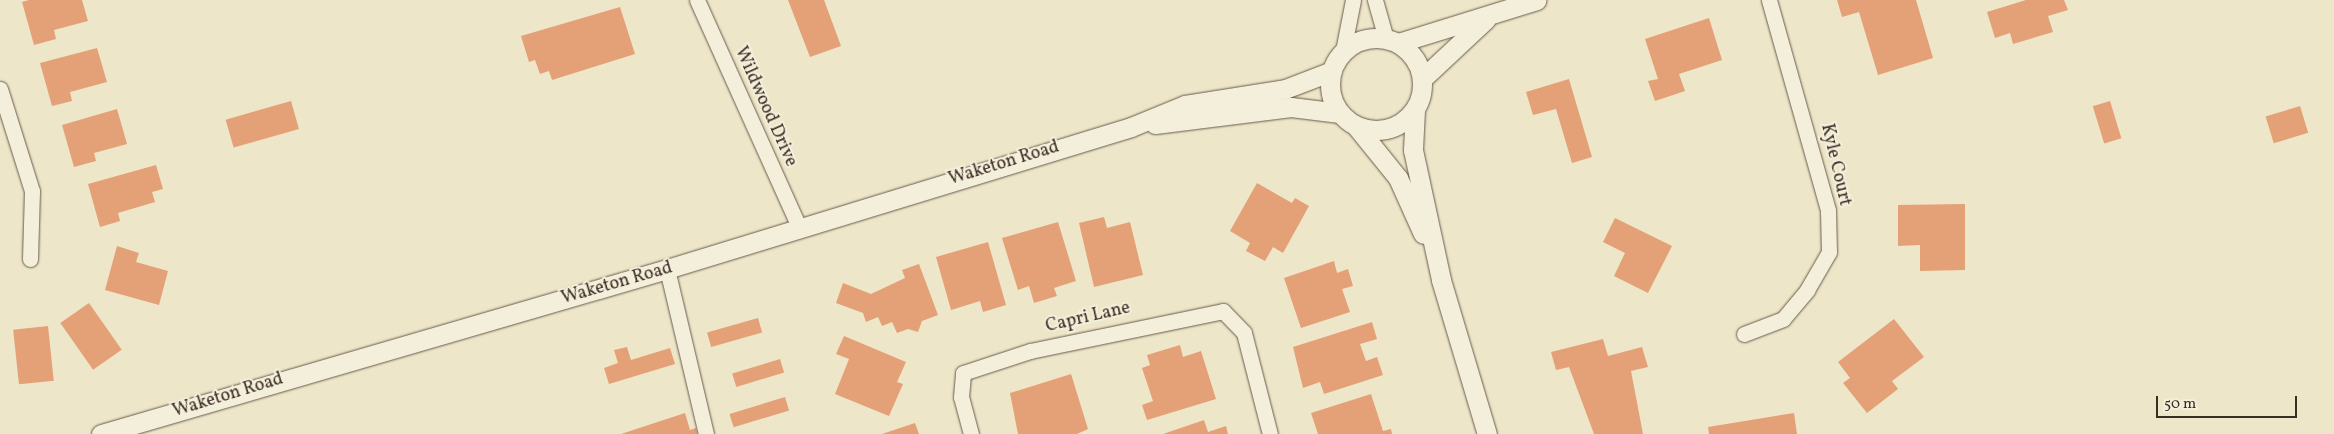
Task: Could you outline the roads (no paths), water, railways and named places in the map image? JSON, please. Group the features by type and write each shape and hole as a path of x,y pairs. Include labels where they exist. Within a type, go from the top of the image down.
{"street":[{"name":"Wildwood Drive","path":"697,0 800,229"},
{"path":"1353,0 1344,51 1332,71 1331,94 1340,113 1356,126 1398,178 1441,280"},
{"path":"1375,0 1392,41 1414,57 1423,78"},
{"path":"1344,51 1364,40 1392,41 1537,0"},
{"name":"Kyle Court","path":"1744,334 1783,319 1807,290 1829,252 1828,210 1769,0"},
{"path":"1486,434 1441,280 1413,150 1415,110 1423,78 1490,14"},
{"name":"Waketon Road","path":"101,434 800,229 1131,127 1185,105 1285,89 1332,71"},
{"path":"0,88 32,191 30,259"},
{"name":"Waketon Road","path":"1131,127 1291,107 1340,113"},
{"path":"1356,126 1387,129 1415,110"},
{"path":"667,269 706,434"},
{"name":"Capri Lane","path":"971,434 961,397 963,373 1030,350 1223,311 1244,333 1270,434"}]}
